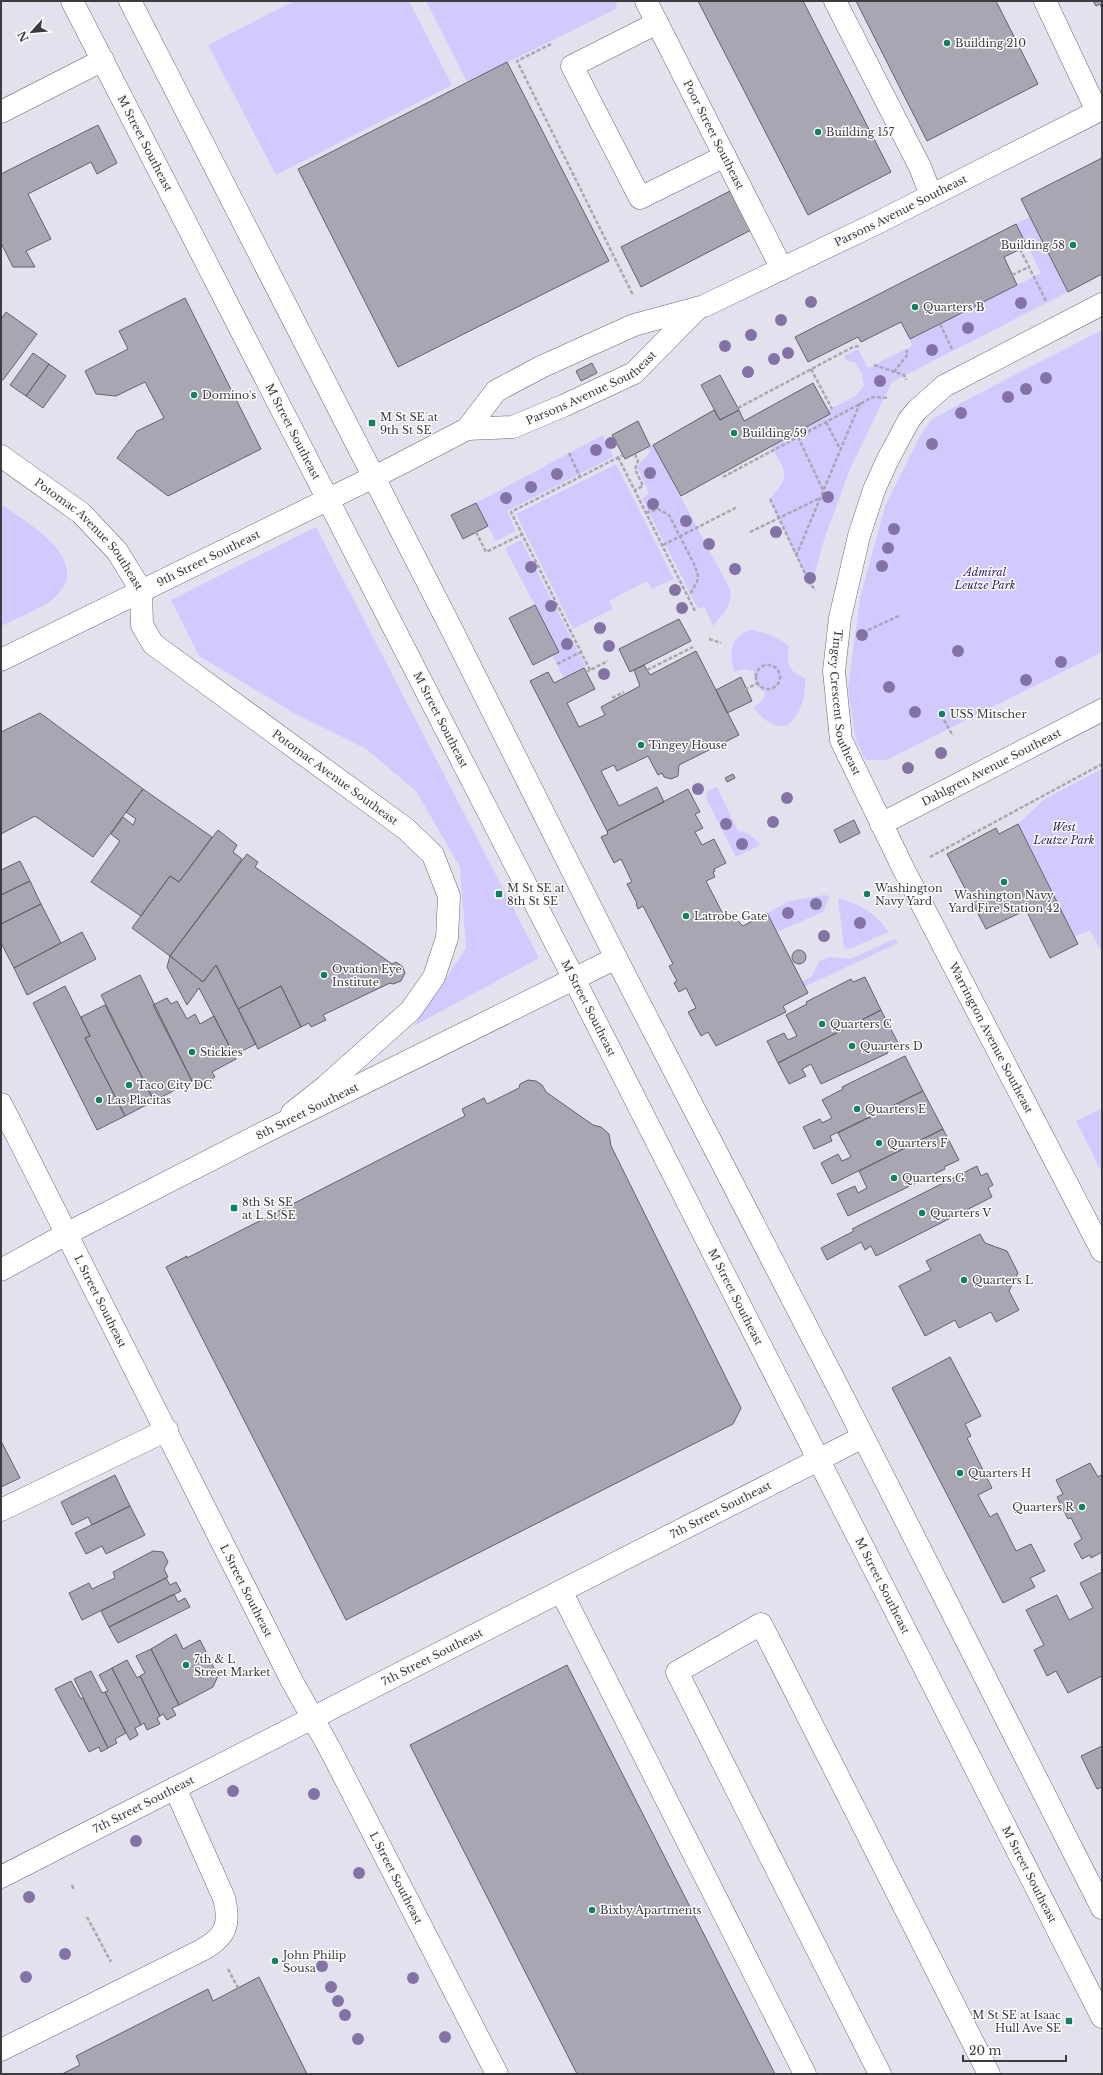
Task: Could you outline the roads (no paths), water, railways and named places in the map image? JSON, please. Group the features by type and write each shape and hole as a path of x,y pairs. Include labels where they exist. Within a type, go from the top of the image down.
{"street":[{"name":"M Street Southeast","path":"72,1 574,979 1102,2017"},
{"path":"130,1 372,477 451,628 616,958 863,1437 1102,1908"},
{"name":"Poor Street Southeast","path":"646,1 782,269"},
{"path":"835,1 920,167 931,195"},
{"path":"1045,1 1100,110"},
{"path":"657,23 572,66 640,198 725,156"},
{"path":"1,112 103,60"},
{"name":"Parsons Avenue Southeast","path":"372,477 467,428 496,391 548,364 634,325 697,309 782,269 1100,110"},
{"name":"Tingey Crescent Southeast","path":"881,824 841,740 834,671 840,618 858,536 874,490 888,459 909,420 916,410 944,386 1102,304"},
{"name":"Parsons Avenue Southeast","path":"467,428 513,427 634,373 697,309"},
{"name":"Potomac Avenue Southeast","path":"1,456 81,513 117,551 141,590 142,625 154,644 406,829 433,855 449,896 446,938 434,977 411,1010 326,1086 269,1130"},
{"name":"9th Street Southeast","path":"1,660 372,477"},
{"name":"Dahlgren Avenue Southeast","path":"881,824 1102,710"},
{"name":"Warrington Avenue Southeast","path":"881,824 1102,1251"},
{"name":"8th Street Southeast","path":"1,1270 66,1234 269,1130 616,958"},
{"name":"L Street Southeast","path":"1,1104 167,1430 292,1681 314,1717 497,2074"},
{"path":"1,1510 167,1430"},
{"name":"7th Street Southeast","path":"1,1877 863,1437"},
{"path":"561,1591 805,2074"},
{"path":"880,2074 676,1672 761,1624 989,2074"},
{"path":"1,2050 200,1951 214,1943 222,1934 227,1922 227,1910 224,1898 175,1788"}],"place":[{"name":"Building 210","path":"947,43"},
{"name":"Building 157","path":"818,132"},
{"name":"Building 58","path":"1073,245"},
{"name":"Quarters B","path":"915,307"},
{"name":"Domino's","path":"194,395"},
{"name":"M St SE at 9th St SE","path":"372,423"},
{"name":"Building 59","path":"734,433"},
{"name":"USS Mitscher","path":"942,714"},
{"name":"Tingey House","path":"641,745"},
{"name":"Washington Navy Yard Fire Station 42","path":"1004,882"},
{"name":"M St SE at 8th St SE","path":"499,894"},
{"name":"Washington Navy Yard","path":"867,894"},
{"name":"Latrobe Gate","path":"686,916"},
{"name":"Ovation Eye Institute","path":"324,975"},
{"name":"Quarters C","path":"822,1024"},
{"name":"Quarters D","path":"852,1046"},
{"name":"Stickies","path":"192,1052"},
{"name":"Taco City DC","path":"129,1085"},
{"name":"Las Placitas","path":"99,1100"},
{"name":"Quarters E","path":"857,1109"},
{"name":"Quarters F","path":"879,1143"},
{"name":"Quarters G","path":"894,1178"},
{"name":"8th St SE at L St SE","path":"234,1208"},
{"name":"Quarters V","path":"922,1213"},
{"name":"Quarters L","path":"964,1280"},
{"name":"Quarters H","path":"960,1473"},
{"name":"Quarters R","path":"1082,1507"},
{"name":"7th & L Street Market","path":"186,1665"},
{"name":"Bixby Apartments","path":"592,1910"},
{"name":"John Philip Sousa","path":"275,1961"},
{"name":"M St SE at Isaac Hull Ave SE","path":"1069,2021"}],"park label":[{"name":"Admiral Leutze Park","path":"985,578"},
{"name":"West Leutze Park","path":"1064,833"}]}
